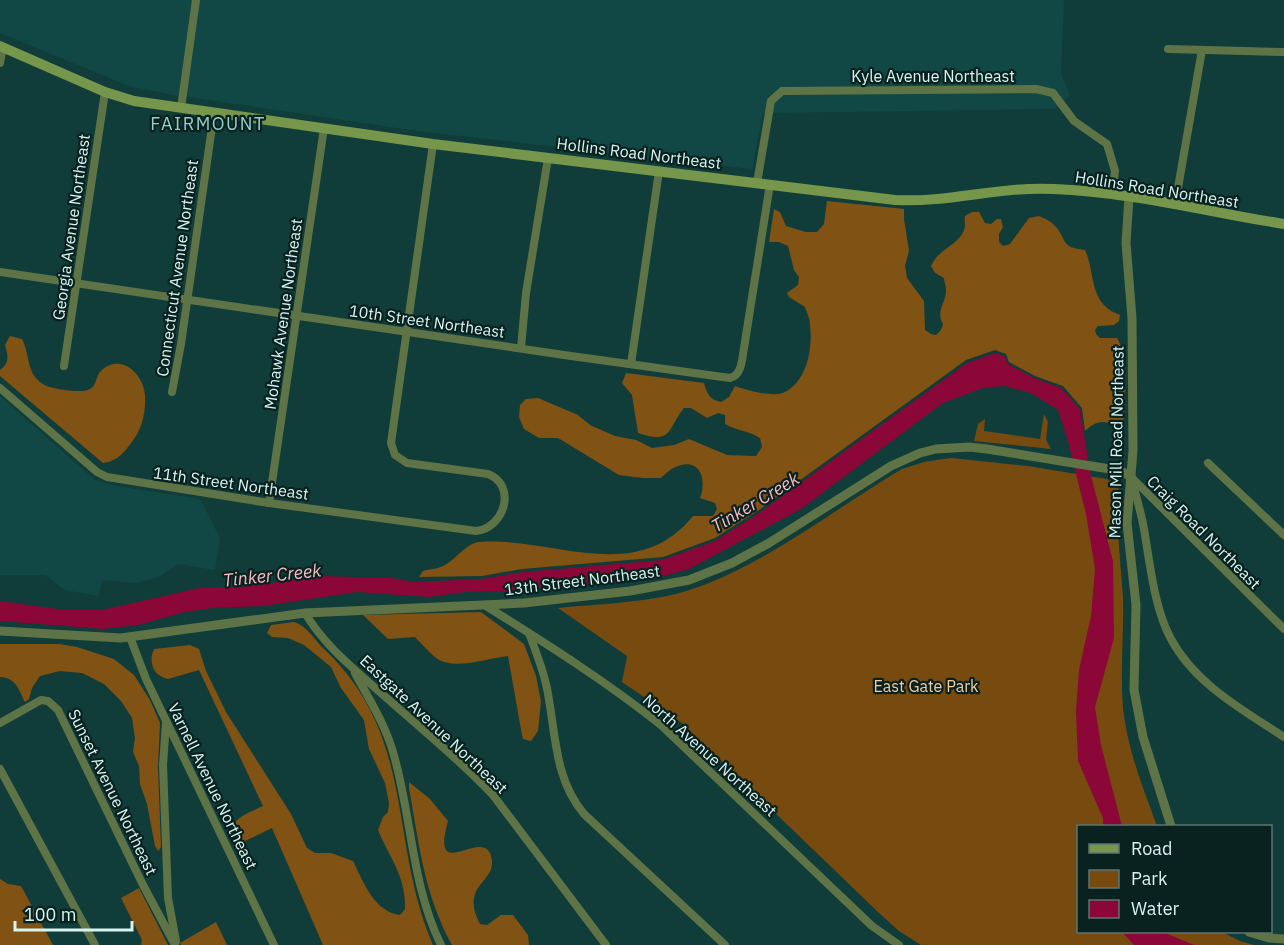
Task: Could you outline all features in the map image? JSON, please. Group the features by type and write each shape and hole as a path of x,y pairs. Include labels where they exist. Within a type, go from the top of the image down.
{"main road":[{"name":"Hollins Road Northeast","path":"2,46 105,92 134,101 433,144 916,201 1027,189 1053,189 1129,197 1284,224"}],"street":[{"path":"181,108 196,0"},
{"path":"0,63 2,46"},
{"path":"1168,49 1284,52"},
{"path":"1175,205 1202,50"},
{"name":"Kyle Avenue Northeast","path":"758,183 771,101 782,91 1036,89 1053,93 1074,120 1107,144 1115,171 1112,195"},
{"name":"Georgia Avenue Northeast","path":"64,366 105,92"},
{"name":"Connecticut Avenue Northeast","path":"172,392 214,113"},
{"name":"Mohawk Avenue Northeast","path":"269,503 324,128"},
{"path":"407,332 433,144"},
{"path":"521,348 526,293 548,158"},
{"path":"631,364 659,171"},
{"name":"10th Street Northeast","path":"0,273 730,378 737,375 744,348 770,184"},
{"name":"Mason Mill Road Northeast","path":"1129,197 1126,243 1133,354 1131,478 1127,523 1136,605 1135,704 1152,772 1171,825"},
{"name":"11th Street Northeast","path":"0,388 103,476 269,503 476,531 490,527 498,519 504,504 503,488 497,478 488,474 407,464 395,455 391,444 391,434 407,332"},
{"name":"13th Street Northeast","path":"0,631 96,638 130,637 305,613 486,606 630,591 673,584 703,576 751,554 891,466 920,453 951,447 969,447 1060,460 1116,470 1131,478"},
{"path":"1208,464 1284,535"},
{"path":"1131,478 1158,601 1171,639 1194,670 1206,681 1284,737"},
{"name":"Craig Road Northeast","path":"1131,478 1284,629"},
{"name":"North Avenue Northeast","path":"486,606 572,660 662,726 872,926 899,945"},
{"name":"Eastgate Avenue Northeast","path":"305,613 323,639 353,669 474,775 493,795 604,945"},
{"path":"529,633 544,676 559,764 570,795 584,814 724,945"},
{"name":"Varnell Avenue Northeast","path":"130,637 146,679 274,945"},
{"path":"353,669 383,725 393,753 420,888 426,912 441,945"},
{"name":"Sunset Avenue Northeast","path":"0,723 41,700 48,701 58,710 142,883 176,945"},
{"path":"166,721 163,765 168,898 176,945"},
{"path":"0,769 95,945"},
{"path":"1252,933 1269,938 1284,939"}],"shaded area":[{"path":"0,0 1064,0 1061,73 1070,95 1055,109 763,113 752,169 417,131 168,94 129,86 0,33"},
{"path":"827,201 904,209 909,251 905,266 907,278 924,301 925,330 936,335 943,324 940,315 946,288 944,278 935,273 931,266 939,255 961,235 965,228 965,216 972,212 979,212 985,223 991,224 1001,219 1003,227 999,234 999,242 1003,246 1010,244 1029,218 1039,216 1051,222 1070,247 1085,250 1098,295 1107,308 1120,315 1119,321 1114,325 1098,326 1095,330 1100,338 1117,338 1121,347 1125,371 1123,435 1114,426 1105,422 1095,424 1085,431 1082,408 1063,386 1035,376 1009,362 1006,354 995,350 966,360 759,510 715,538 663,557 522,569 482,576 419,577 423,571 443,566 470,545 479,542 507,542 592,553 620,554 646,549 670,537 693,516 713,516 717,509 715,503 700,498 703,486 701,474 694,466 688,464 678,466 661,478 619,475 558,438 539,438 524,429 519,417 520,405 526,399 538,398 578,415 590,425 615,436 636,440 652,448 674,445 689,439 727,455 756,456 762,447 760,438 725,424 725,415 718,413 707,418 691,408 684,408 668,433 663,436 638,433 632,395 622,383 626,373 704,383 709,396 721,402 729,397 735,386 760,393 774,394 780,394 793,387 807,363 811,334 810,323 805,307 789,297 787,293 798,285 799,277 794,270 788,246 779,242 769,242 774,209 780,212 786,226 806,232 817,232 824,224"},
{"path":"10,336 22,339 34,375 43,384 52,387 72,391 91,389 100,372 107,366 115,364 122,364 135,372 145,395 144,412 137,434 121,455 103,463 0,376 0,370 7,362 5,345"},
{"path":"0,396 95,480 116,486 200,499 220,538 215,570 178,564 159,577 136,583 102,580 99,596 65,590 45,575 0,575"},
{"path":"481,612 524,644 536,676 541,701 538,731 531,741 523,739 508,656 462,664 444,662 436,658 415,637 388,639 363,615"},
{"path":"294,622 307,630 354,683 374,718 387,754 396,791 419,906 433,945 323,945 272,828 243,842 235,839 233,826 236,822 263,806 199,670 168,679 159,675 153,668 154,649 190,645 199,649 206,671 226,712 291,814 307,848 315,853 331,853 353,861 376,902 391,913 400,915 405,909 403,887 378,830 383,817 388,812 389,803 385,783 369,749 364,720 341,688 331,667 304,645 288,638 272,637 267,633 271,625"},
{"path":"0,644 59,644 77,647 114,659 134,675 150,700 160,723 158,767 161,847 158,851 140,784 139,766 133,752 135,738 132,718 121,701 104,684 82,673 60,671 40,676 32,688 29,699 25,702 10,679 0,677"},
{"path":"409,782 430,799 448,821 444,841 446,850 453,853 481,847 488,850 492,861 491,868 479,886 474,901 480,924 487,925 501,915 513,915 528,935 529,945 452,945 429,888"},
{"path":"0,879 8,884 21,886 53,945 0,945"},
{"path":"139,888 168,945 141,945 142,940 121,898"},
{"path":"216,922 227,945 181,945 180,943"}],"green space":[{"path":"1044,414 1048,422 1046,440 1051,449 974,441 978,424 985,419 984,431 1040,439"},
{"name":"East Gate Park","path":"951,458 1028,466 1107,479 1117,486 1120,492 1118,532 1123,598 1123,708 1132,753 1157,825 1077,825 1077,933 1224,933 1254,945 921,945 899,931 879,913 682,723 622,682 627,656 558,608 647,599 676,594 705,585 734,572 792,539 902,469 924,462"}],"water":[{"path":"995,353 1004,356 1008,364 1034,378 1061,388 1080,409 1090,472 1113,561 1114,638 1095,707 1101,745 1122,825 1103,825 1103,818 1078,761 1076,711 1079,670 1091,616 1095,569 1086,514 1067,438 1058,410 1031,393 1004,386 983,388 943,403 801,509 689,569 653,579 508,591 465,592 429,597 357,592 264,606 212,608 185,612 138,625 103,629 0,621 0,601 65,610 102,610 199,588 253,586 318,576 392,578 413,582 481,579 523,572 662,560 715,541 759,513 967,363"},
{"path":"1123,933 1165,933 1194,945 1134,945"}],"district":[{"name":"FAIRMOUNT","path":"208,123"}],"water label":[{"name":"Tinker Creek","path":"755,502"},
{"name":"Tinker Creek","path":"272,575"}]}
